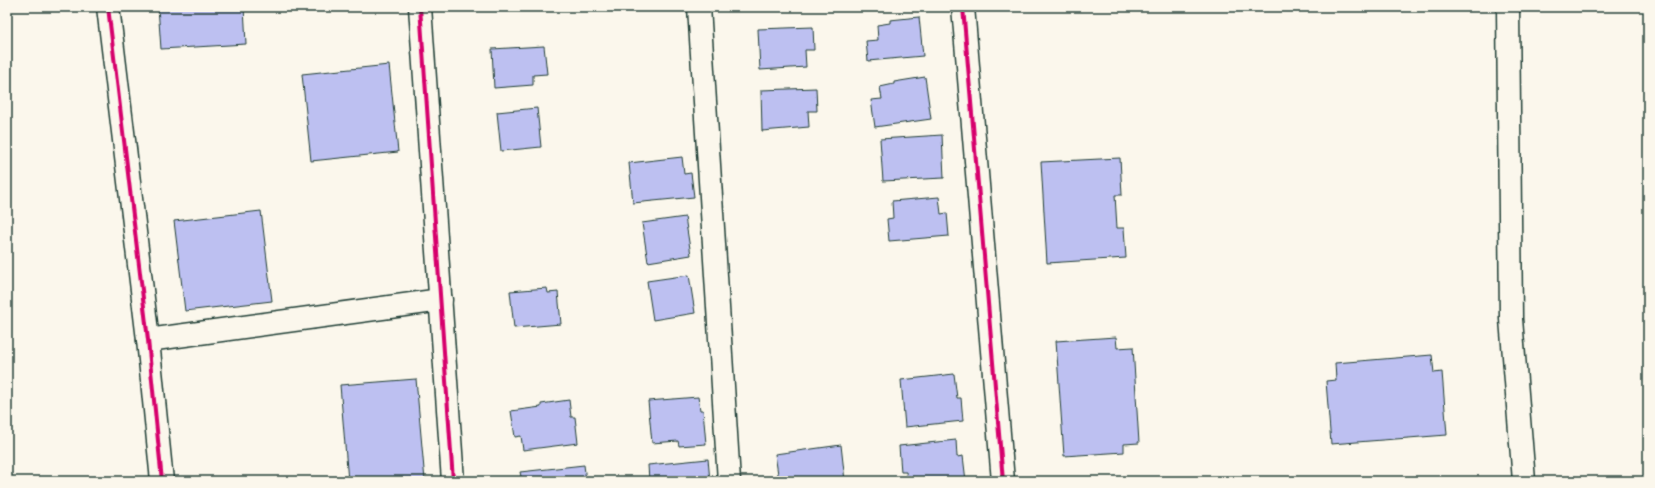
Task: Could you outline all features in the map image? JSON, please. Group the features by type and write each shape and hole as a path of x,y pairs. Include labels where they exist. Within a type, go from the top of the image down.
{"street":[{"path":"108,7 148,340 162,481"},
{"path":"420,7 453,481"},
{"path":"699,7 729,481"},
{"path":"963,7 1003,481"},
{"path":"1508,7 1511,319 1524,481"},
{"path":"148,340 441,300"}],"building":[{"path":"158,7 244,7 246,44 161,49"},
{"path":"754,7 786,7 786,8 754,10"},
{"path":"919,17 923,56 868,61 866,41 878,40 877,25 890,23 890,20"},
{"path":"813,27 814,50 805,50 806,67 760,70 758,29"},
{"path":"544,46 547,74 533,75 533,85 494,88 492,49"},
{"path":"389,65 398,152 311,161 302,74"},
{"path":"925,77 931,119 875,127 871,100 882,99 880,87 894,84 894,82"},
{"path":"816,88 817,111 808,111 809,127 762,131 761,90"},
{"path":"537,108 541,147 501,151 497,112"},
{"path":"942,135 944,178 883,181 880,139"},
{"path":"682,157 684,174 691,173 694,197 633,203 629,163"},
{"path":"1120,158 1122,195 1115,195 1117,228 1124,228 1126,258 1047,263 1041,162"},
{"path":"939,197 941,214 947,213 949,236 889,241 887,219 893,218 892,201"},
{"path":"261,211 272,301 185,311 174,221"},
{"path":"685,217 691,255 648,262 642,223"},
{"path":"689,275 695,313 653,320 647,281"},
{"path":"547,288 548,293 558,292 561,324 514,328 510,291"},
{"path":"1116,337 1117,348 1133,347 1139,443 1124,444 1124,452 1064,456 1056,341"},
{"path":"1432,355 1434,373 1442,372 1447,435 1331,444 1326,381 1336,380 1335,363"},
{"path":"954,374 957,398 961,398 963,421 905,427 901,380"},
{"path":"416,379 425,481 348,481 340,385"},
{"path":"698,397 700,410 703,410 706,444 679,446 678,441 652,443 648,401"},
{"path":"569,400 571,417 575,417 578,443 523,450 521,436 515,437 511,411 541,407 541,404"},
{"path":"956,440 957,457 963,456 966,481 907,481 906,472 901,472 899,446"},
{"path":"841,445 845,481 779,481 775,454"},
{"path":"708,459 710,481 649,481 648,465"},
{"path":"584,465 586,481 522,481 520,472"}],"cycle path":[{"path":"108,7 148,340 162,481"},
{"path":"420,7 453,481"},
{"path":"963,7 1003,481"}]}
